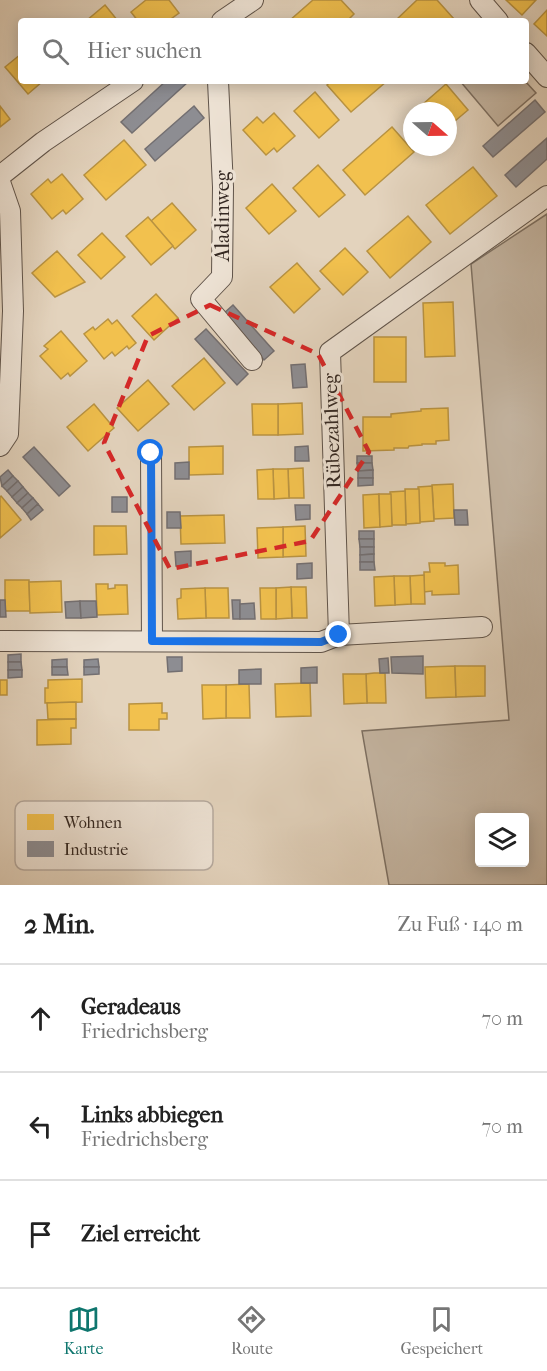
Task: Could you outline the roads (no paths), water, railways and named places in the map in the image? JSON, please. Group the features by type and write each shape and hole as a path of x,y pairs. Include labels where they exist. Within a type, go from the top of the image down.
{"street":[{"path":"226,18 253,0"},
{"path":"480,0 495,18"},
{"path":"529,56 547,77"},
{"path":"0,176 43,142 129,84"},
{"name":"Aladinweg","path":"218,84 223,187 222,277 201,299 252,360"},
{"path":"0,182 10,211 13,311 8,434 0,446"},
{"name":"Rübezahlweg","path":"339,635 330,352 547,196"},
{"path":"151,453 152,641"},
{"path":"0,641 321,642 339,635 482,627"}]}
